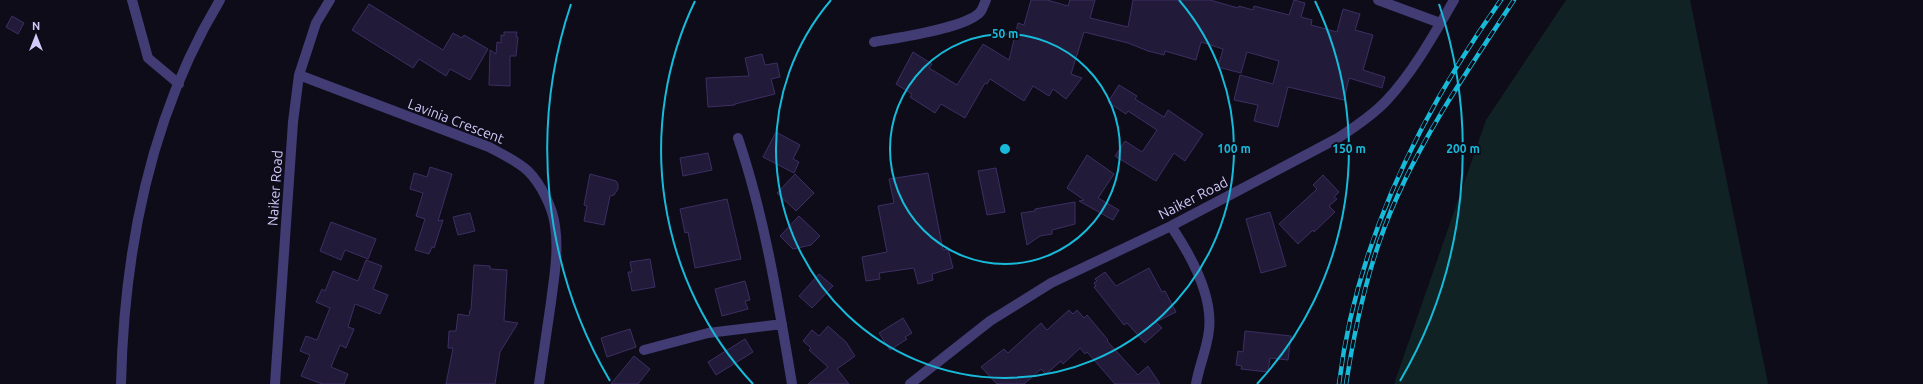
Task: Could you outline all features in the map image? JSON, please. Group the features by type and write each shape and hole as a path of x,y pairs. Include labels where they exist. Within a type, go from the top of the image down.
{"street":[{"path":"132,0 148,58 179,84"},
{"path":"121,384 125,299 135,225 149,168 166,116 188,60 220,0"},
{"name":"Naiker Road","path":"275,384 293,122 299,75 316,23 330,0"},
{"path":"874,42 948,27 970,20 981,12 986,0"},
{"path":"1378,0 1440,23"},
{"name":"Naiker Road","path":"910,384 990,321 1051,283 1171,226 1338,138 1355,127 1387,100 1413,66 1454,0"},
{"name":"Lavinia Crescent","path":"299,75 489,147 518,164 528,172 538,184 547,201 555,225 556,245 555,273 539,384"},
{"path":"738,138 752,180 782,324 792,384"},
{"path":"1171,226 1188,250 1207,300 1209,330 1198,368 1196,384"},
{"path":"644,350 708,333 782,324"}],"shaded area":[{"path":"1566,0 1690,0 1768,384 1394,384 1486,120"}],"building":[{"path":"1031,0 1047,0 1068,6 1070,0 1095,0 1090,18 1128,27 1133,0 1210,0 1238,8 1239,6 1253,10 1254,6 1289,15 1294,0 1305,3 1301,17 1312,20 1311,25 1337,32 1343,9 1360,14 1355,30 1373,35 1363,70 1385,77 1382,88 1349,78 1344,100 1288,87 1278,127 1254,121 1258,105 1234,100 1240,75 1273,84 1279,61 1247,52 1241,73 1218,67 1223,49 1201,42 1196,60 1165,51 1164,55 1148,51 1128,43 1084,32 1071,74 1082,78 1066,99 1053,89 1049,96 1033,86 1024,101 990,79 987,84 985,83 965,118 941,104 935,113 910,97 912,94 896,84 913,52 932,64 929,68 957,85 983,44 1009,60 1018,23 1024,25"},
{"path":"369,4 443,50 453,33 462,38 464,35 488,49 470,80 450,69 446,76 419,59 413,68 352,30"},
{"path":"12,16 24,23 18,34 6,27"},
{"path":"504,32 517,32 516,37 518,37 516,56 510,56 510,86 489,85 490,50 496,54 497,42 501,43 501,35 504,36"},
{"path":"762,54 765,65 777,63 780,77 771,79 775,94 735,105 708,107 706,78 749,76 745,58"},
{"path":"1119,85 1137,96 1135,99 1164,117 1168,110 1203,134 1185,161 1174,153 1156,181 1115,156 1125,141 1142,152 1157,130 1128,111 1126,114 1108,102"},
{"path":"776,132 800,145 793,159 799,162 794,173 763,157"},
{"path":"708,153 712,170 683,176 680,158"},
{"path":"1087,155 1114,174 1098,198 1119,210 1113,220 1079,201 1084,200 1067,188"},
{"path":"430,167 452,174 438,221 443,220 434,248 432,247 429,254 415,250 425,219 416,216 423,193 410,189 414,173 427,177"},
{"path":"996,168 1005,212 987,215 978,171"},
{"path":"928,173 943,250 948,249 953,268 932,274 933,280 918,284 914,268 879,273 880,279 866,281 862,257 887,252 878,206 894,203 889,179"},
{"path":"590,174 616,181 618,184 618,189 614,195 610,196 604,225 584,221 587,206 584,205"},
{"path":"795,174 814,193 796,211 777,193"},
{"path":"1323,175 1339,192 1334,197 1337,199 1329,206 1335,212 1314,232 1313,230 1298,244 1279,224 1317,189 1313,185"},
{"path":"727,199 741,259 695,268 688,232 685,233 680,209"},
{"path":"1075,202 1075,224 1052,230 1052,234 1040,236 1027,245 1021,213"},
{"path":"1270,212 1286,266 1261,273 1246,219"},
{"path":"470,213 475,231 458,235 453,217"},
{"path":"799,216 820,236 811,245 793,249 780,236"},
{"path":"331,222 376,239 368,259 345,250 341,260 320,251"},
{"path":"650,259 655,287 632,291 628,272 632,272 630,262"},
{"path":"366,260 382,266 373,289 388,295 380,314 355,304 348,327 354,329 346,348 340,345 331,367 348,374 344,384 322,384 301,376 310,355 300,351 306,336 317,340 330,308 316,302 322,289 325,291 333,271 358,281"},
{"path":"474,265 490,266 490,269 507,270 504,321 518,323 500,352 495,384 446,384 453,348 448,348 449,331 456,331 458,314 469,316 471,310"},
{"path":"1149,268 1162,292 1165,291 1176,312 1156,322 1162,328 1145,343 1127,323 1124,325 1094,287 1096,286 1094,283 1097,281 1095,279 1105,272 1116,286"},
{"path":"819,274 833,286 812,308 799,296"},
{"path":"745,281 750,300 745,301 748,309 722,316 715,289"},
{"path":"1069,310 1073,314 1077,310 1084,318 1087,315 1108,340 1107,341 1138,375 1148,366 1160,384 1115,384 1087,352 1085,354 1080,348 1063,364 1061,361 1046,374 1041,369 1024,384 997,384 981,367 1004,349 1008,353 1041,323 1047,330"},
{"path":"903,318 912,333 905,337 907,339 890,350 879,333"},
{"path":"828,326 846,342 855,356 837,369 849,384 808,384 828,367 809,350 811,348 803,341 812,330 819,336"},
{"path":"630,329 636,347 607,357 601,338"},
{"path":"1245,331 1291,336 1288,360 1270,358 1268,372 1241,369 1242,366 1236,365 1238,351 1243,352"},
{"path":"745,339 753,352 716,375 708,362"},
{"path":"634,356 650,369 638,384 611,384"}],"railway":[{"path":"1339,384 1348,332 1360,281 1376,231 1396,182 1419,134 1444,88 1471,43 1501,0"},
{"path":"1346,384 1354,336 1365,289 1379,243 1397,197 1422,146 1467,72 1514,0"}]}
